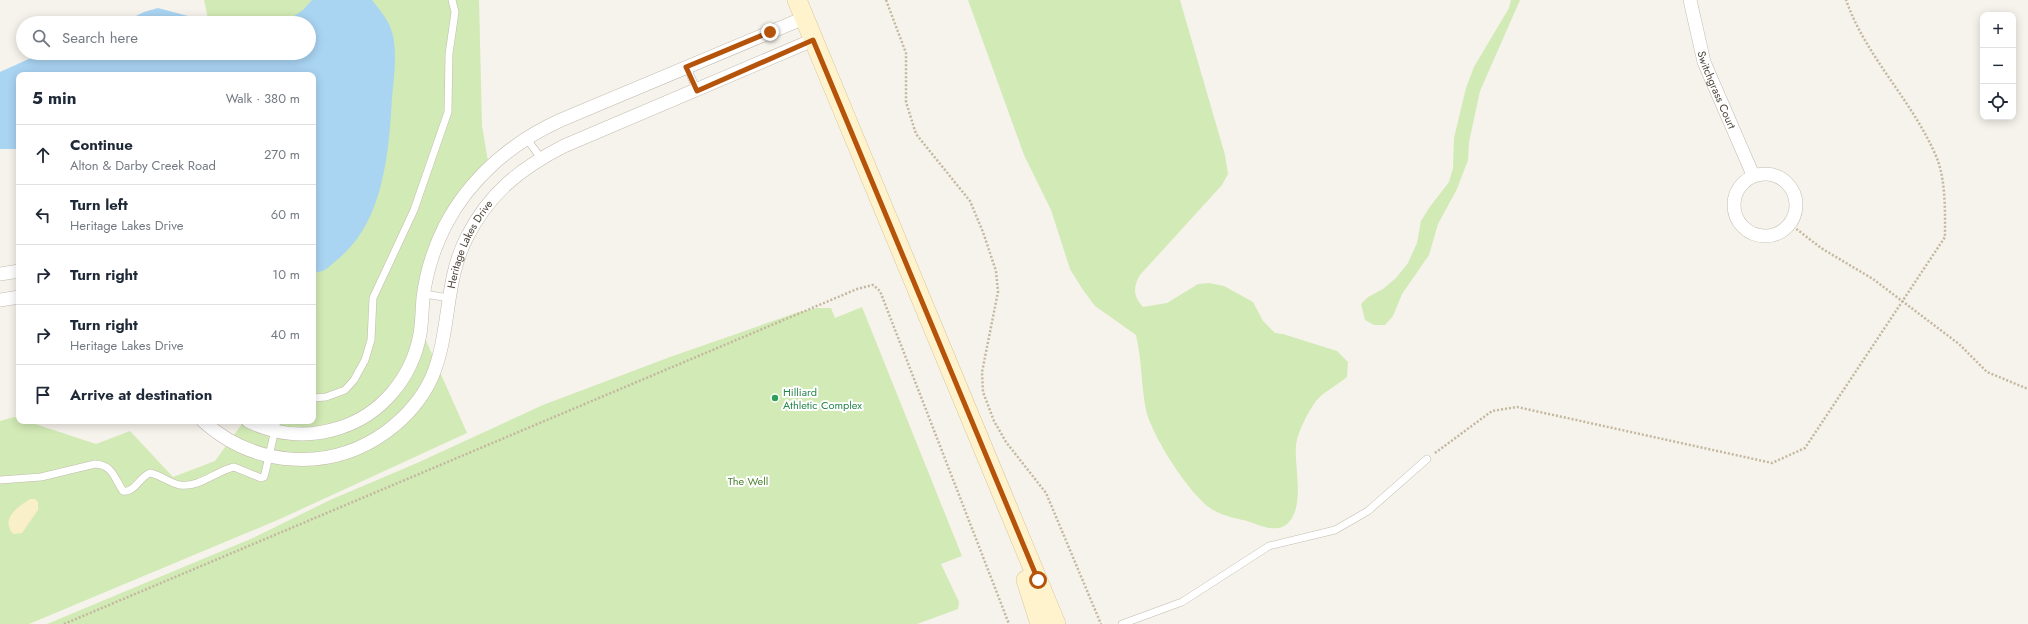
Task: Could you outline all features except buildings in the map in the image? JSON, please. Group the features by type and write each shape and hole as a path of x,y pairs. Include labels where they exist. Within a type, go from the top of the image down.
{"main road":[{"path":"796,0 1056,624"},
{"path":"995,477 1040,624"}],"street":[{"name":"Switchgrass Court","path":"1690,0 1704,62 1753,176"},
{"path":"254,424 262,428 276,426 304,434 332,431 357,421 378,407 398,385 414,357 420,334 426,278 438,243 458,205 496,160 526,138 561,120 804,18"},
{"name":"Heritage Lakes Drive","path":"207,424 235,444 269,456 301,460 339,455 366,445 379,437 404,418 424,392 442,350 455,265 461,249 477,220 502,187 541,158 564,146 697,91 813,40"},
{"path":"1763,173 1773,174 1783,178 1790,185 1795,194 1795,215 1790,224 1782,231 1773,235 1762,236 1752,234 1740,224 1734,209 1734,199 1737,189 1744,181 1763,173"},
{"path":"0,274 16,271"},
{"path":"0,300 16,297"}],"lane":[{"path":"316,398 326,397 345,390 354,380 365,360 371,340 373,298 414,210 448,112 448,66 455,12 452,0"},
{"path":"686,67 697,91"},
{"path":"526,138 541,158"},
{"path":"424,294 449,298"},
{"path":"0,480 41,476 86,465 101,465 110,469 123,491 127,492 132,489 146,474 150,473 178,485 185,485 200,481 234,467 261,478 264,476 276,426"},
{"path":"1122,624 1182,602 1269,546 1335,530 1368,511 1428,459"}],"path":[{"path":"886,0 906,53 906,102 916,134 970,201 983,232 996,271 998,292 982,372 983,392 994,422 1006,442 1046,493 1101,624"},
{"path":"1428,459 1492,412 1517,407 1772,463 1805,448 1945,237 1944,196 1936,157 1910,106 1880,64 1854,22 1846,0"},
{"path":"1790,224 1821,248 1873,279 1959,344 1987,372 2028,389"},
{"path":"64,624 857,289 873,285 880,291 1009,624"}],"green space":[{"path":"204,0 479,0 482,126 489,167 445,226 420,327 467,433 280,519 29,624 0,624 0,421 16,417 16,424 35,424 96,444 130,431 173,477 215,461 242,424 316,424 316,72 312,72 310,60 316,60 316,16 207,16"},
{"path":"968,0 1180,0 1225,155 1228,174 1222,185 1140,275 1135,291 1137,299 1143,307 1167,303 1198,284 1209,283 1224,286 1253,302 1263,321 1275,333 1283,334 1337,351 1348,362 1347,377 1316,401 1301,428 1296,445 1298,485 1297,505 1294,514 1285,526 1280,528 1265,527 1227,516 1213,510 1194,492 1173,464 1156,435 1146,410 1136,335 1095,306 1070,269 1051,210 1024,155"},
{"path":"1511,0 1520,0 1480,91 1469,142 1468,160 1457,189 1438,224 1429,255 1402,294 1393,316 1385,325 1374,325 1365,320 1361,304 1368,297 1383,289 1396,278 1408,263 1417,243 1421,221 1449,182 1453,168 1454,138 1466,88 1474,67 1509,8"},
{"name":"The Well","path":"862,307 962,556 941,564 959,602 958,609 917,624 47,624 253,538 330,500 417,463 543,405 670,357 796,313 817,308 831,308 835,318"}],"sand":[{"path":"30,499 35,499 38,502 38,510 22,533 13,534 8,523 10,518 16,509"}],"water":[{"path":"312,0 372,0 390,26 395,51 389,140 386,162 375,206 365,226 353,244 324,270 316,272 316,72 16,72 16,149 0,149 0,72 27,60 316,60 316,16 294,16 303,10"},
{"path":"158,8 188,16 136,16"}],"place":[{"name":"Hilliard Athletic Complex","path":"775,398"}],"route":[{"path":"770,32 686,67 697,91 813,40 1038,580"}]}
